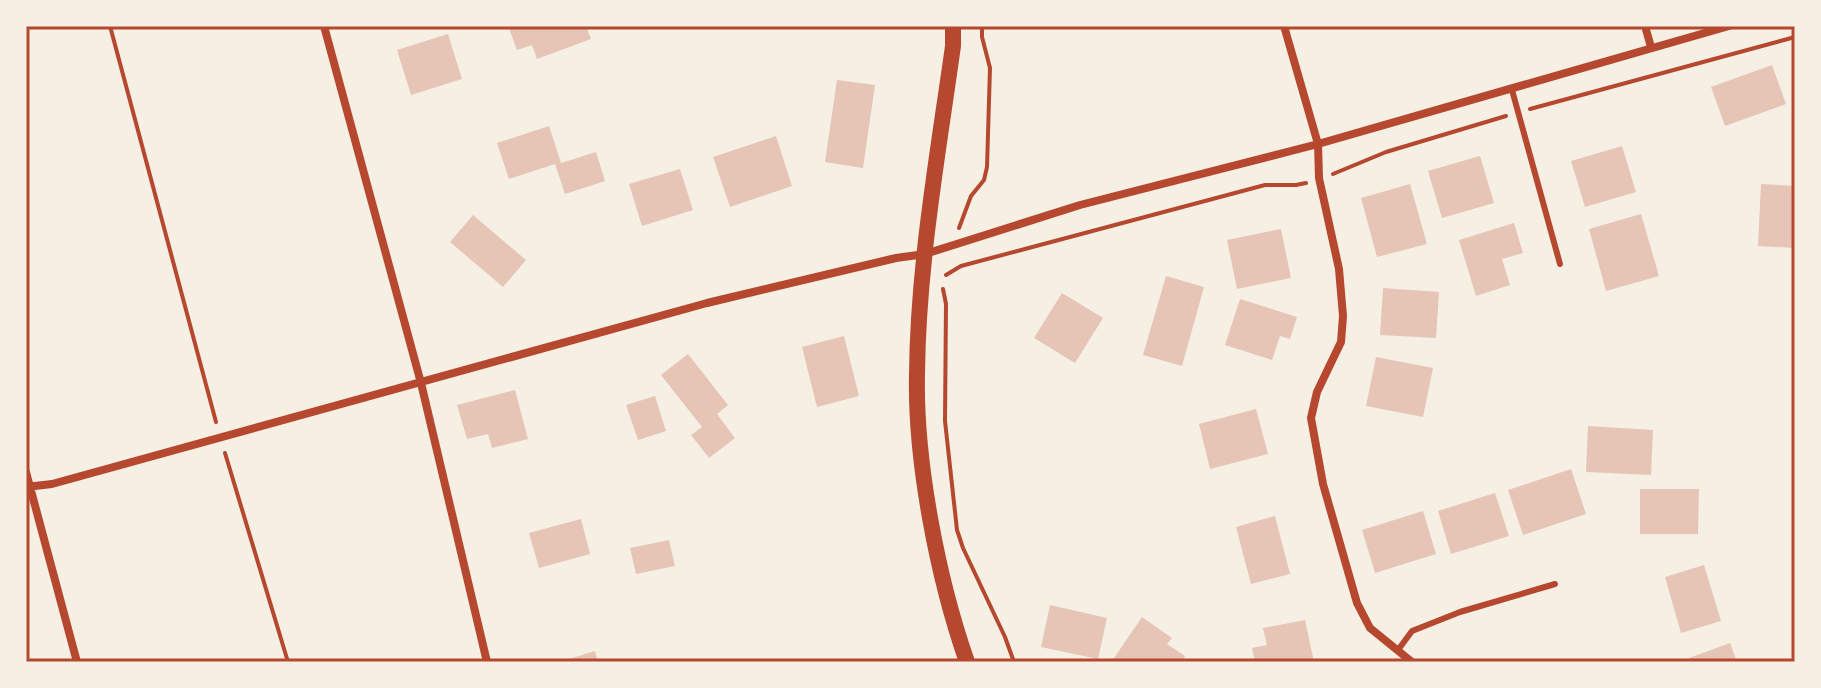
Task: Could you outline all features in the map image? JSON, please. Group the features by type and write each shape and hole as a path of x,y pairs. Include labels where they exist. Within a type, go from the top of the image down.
{"main road":[{"path":"953,26 953,46 925,254 917,374 928,501 957,633 967,662"}],"street":[{"path":"324,26 421,383 487,662"},
{"path":"1284,26 1318,144 1319,178 1339,269 1343,316 1341,342 1317,392 1311,418 1323,484 1357,603 1370,628 1412,662"},
{"path":"1645,26 1651,47"},
{"path":"28,486 52,484 707,303 896,258 925,254 1080,205 1318,144 1729,26"},
{"path":"26,472 77,662"}],"lane":[{"path":"1512,90 1560,264"},
{"path":"1398,650 1412,631 1460,612 1555,584"}],"path":[{"path":"110,26 220,437 288,662"},
{"path":"946,275 945,270 971,196 984,180 987,167 991,83 982,26"},
{"path":"1014,662 963,548 954,514 945,421 946,304 942,281 946,275 961,266 1265,185 1296,185 1386,152 1518,112 1795,37"}],"building":[{"path":"508,26 586,26 591,39 537,59 532,45 517,50"},
{"path":"448,34 462,79 411,95 397,50"},
{"path":"1772,65 1786,104 1725,126 1711,87"},
{"path":"837,80 875,85 863,168 825,162"},
{"path":"549,126 561,163 596,152 605,181 565,194 555,164 509,179 497,143"},
{"path":"776,136 792,186 730,207 713,157"},
{"path":"1622,146 1636,192 1585,207 1571,161"},
{"path":"1480,156 1494,203 1442,218 1428,171"},
{"path":"680,169 693,210 642,226 629,184"},
{"path":"1410,184 1427,244 1377,257 1361,198"},
{"path":"1761,184 1795,186 1795,248 1758,246"},
{"path":"1641,214 1659,276 1606,291 1589,229"},
{"path":"473,215 526,260 503,287 450,242"},
{"path":"1514,223 1523,253 1502,259 1510,285 1476,296 1459,240"},
{"path":"1281,229 1291,278 1237,289 1227,240"},
{"path":"1166,276 1204,287 1182,366 1143,355"},
{"path":"1383,288 1439,292 1436,338 1380,335"},
{"path":"1062,293 1103,318 1075,363 1034,338"},
{"path":"1240,299 1297,317 1290,339 1280,336 1272,360 1225,345"},
{"path":"844,336 859,396 817,407 802,347"},
{"path":"688,354 728,405 717,414 735,438 709,458 691,435 702,427 661,375"},
{"path":"1376,357 1433,368 1423,417 1366,406"},
{"path":"515,390 528,439 492,448 488,434 467,439 457,405"},
{"path":"655,396 666,431 638,440 626,405"},
{"path":"1256,409 1268,454 1210,469 1199,424"},
{"path":"1588,426 1653,430 1651,475 1586,472"},
{"path":"1571,469 1586,514 1523,535 1508,490"},
{"path":"1640,489 1699,489 1698,534 1640,534"},
{"path":"1495,493 1509,536 1451,554 1438,511"},
{"path":"1423,511 1436,554 1375,573 1362,530"},
{"path":"1275,516 1290,574 1251,584 1236,527"},
{"path":"581,519 590,554 539,568 529,533"},
{"path":"669,540 675,566 636,574 630,548"},
{"path":"1704,565 1721,621 1681,633 1665,577"},
{"path":"1050,605 1107,618 1098,659 1041,647"},
{"path":"1142,617 1172,638 1167,644 1185,656 1182,662 1112,661"},
{"path":"1305,620 1314,662 1255,662 1252,648 1267,645 1263,628"},
{"path":"1730,643 1737,662 1691,662 1689,658"},
{"path":"595,651 598,662 562,662 562,661"}]}
